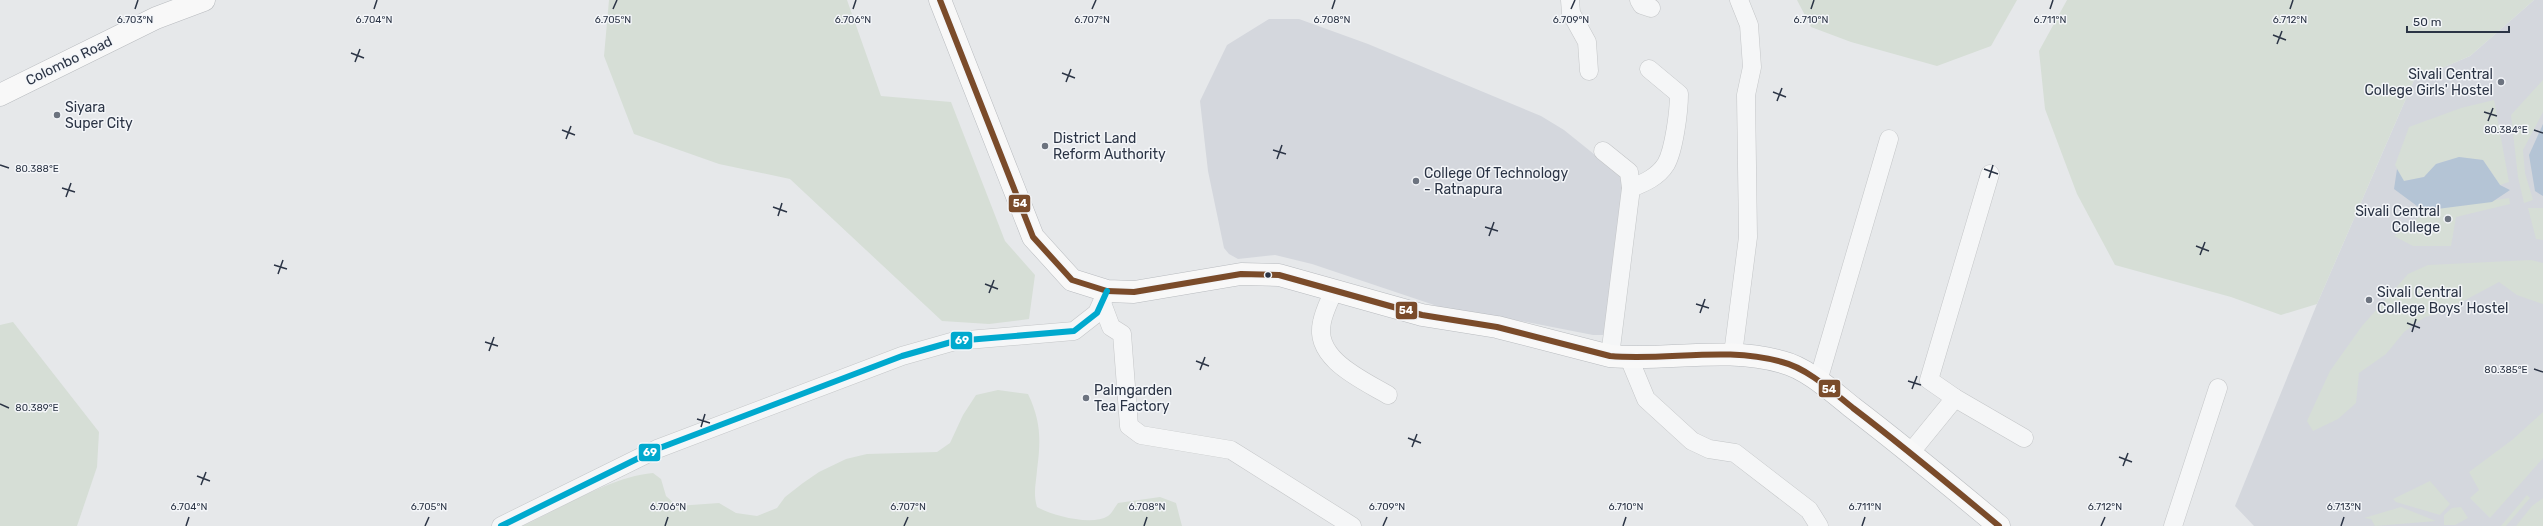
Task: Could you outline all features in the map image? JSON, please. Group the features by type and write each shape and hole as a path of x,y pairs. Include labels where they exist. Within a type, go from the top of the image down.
{"highway":[{"name":"Colombo Road","path":"0,95 156,18 204,0"},
{"path":"940,0 1033,237 1072,280 1105,297 1241,274 1279,275 1422,316 1497,327 1620,357 1733,354 1783,362 1818,381 1911,452 1999,526"}],"street":[{"path":"1570,0 1571,13 1587,42 1588,71"},
{"path":"1733,354 1748,238 1746,95 1752,67 1749,25 1739,0"},
{"path":"1631,188 1650,180 1666,164 1680,113 1679,94 1649,69"},
{"path":"1818,381 1889,139"},
{"path":"1603,152 1629,172 1631,188 1620,357 1646,399 1692,441 1709,449 1735,453 1809,510 1819,526"},
{"path":"1990,174 1929,380 1955,398 2024,438"},
{"path":"1334,290 1321,323 1324,345 1345,369 1388,396"},
{"path":"501,526 656,450 902,356 955,341 1074,331 1097,312 1105,297"},
{"path":"1105,297 1111,327 1122,334 1129,426 1141,436 1231,450 1352,526"},
{"path":"2173,526 2218,388"},
{"path":"1911,452 1955,398"}],"shaded area":[{"path":"609,0 847,0 881,96 951,102 1005,241 1035,275 1029,319 989,324 942,321 790,179 719,164 634,134 604,56"},
{"path":"1797,0 2017,0 1991,46 1937,66 1851,42 1811,27"},
{"path":"2067,0 2534,0 2470,56 2414,80 2317,304 2281,315 2231,297 2115,265 2077,194 2045,109 2039,51"},
{"name":"Sivali Central College","path":"2534,0 2543,0 2543,526 2254,526 2235,506 2317,304 2414,80 2470,56"},
{"name":"College Of Technology - Ratnapura","path":"1269,19 1299,19 1368,44 1541,116 1564,130 1620,175 1623,187 1604,335 1593,335 1496,316 1455,312 1312,264 1275,255 1238,259 1229,254 1224,248 1208,171 1200,101 1227,45"},
{"path":"2543,80 2543,112 2523,150 2525,173 2533,200 2524,203 2518,177 2511,115"},
{"path":"2494,100 2509,182 2500,185 2483,160 2459,157 2436,164 2424,177 2404,181 2395,165 2409,127 2461,108"},
{"path":"2509,198 2510,204 2456,217 2451,246 2413,246 2394,236 2429,210"},
{"path":"2528,208 2543,208 2543,240 2536,239"},
{"path":"2531,260 2543,263 2543,304 2517,295 2499,282 2441,313 2425,317 2404,332 2386,354 2359,373 2356,403 2338,419 2313,431 2307,421 2330,371 2362,326 2408,274 2428,265"},
{"path":"13,322 99,432 97,467 77,526 0,526 0,325"},
{"path":"998,390 1028,394 1038,422 1039,440 1035,488 1037,507 1053,514 1072,519 1092,520 1101,519 1108,516 1118,503 1160,497 1176,503 1182,526 522,526 586,494 620,480 653,473 661,479 666,496 677,506 719,503 736,513 757,516 777,508 785,497 803,483 819,472 846,459 867,454 937,452 950,443 963,415 976,395"},
{"path":"2543,412 2543,458 2490,518 2470,498 2479,490 2469,472 2512,440"},
{"path":"2430,481 2450,504 2440,515 2396,502 2393,499"},
{"path":"2527,495 2530,498 2506,526 2501,526"},
{"path":"2543,498 2543,526 2516,526 2532,506"},
{"path":"2401,507 2436,521 2375,526 2371,519 2364,518"},
{"path":"2461,507 2468,518 2455,525 2444,525 2444,515 2452,508"}],"water":[{"path":"2543,124 2543,196 2535,191 2529,155"},
{"path":"2459,157 2483,160 2500,185 2510,190 2492,202 2429,210 2417,206 2394,189 2397,169 2404,181 2424,177 2436,164"}],"transit line":[{"name":"54","path":"940,0 1033,237 1072,280 1107,291 1134,292 1241,274 1279,275 1422,315 1497,327 1610,356 1653,357 1718,354 1761,357 1782,362 1801,369 1828,388 1909,451 1999,526"},
{"name":"69","path":"501,526 657,449 902,356 955,341 1074,331 1097,313 1107,291"}],"place":[{"name":"Sivali Central College Girls' Hostel","path":"2501,82"},
{"name":"Siyara Super City","path":"57,115"},
{"name":"District Land Reform Authority","path":"1045,146"},
{"name":"College Of Technology - Ratnapura","path":"1416,181"},
{"name":"Sivali Central College","path":"2448,219"},
{"name":"Sivali Central College Boys' Hostel","path":"2369,300"},
{"name":"Palmgarden Tea Factory","path":"1086,398"}]}
